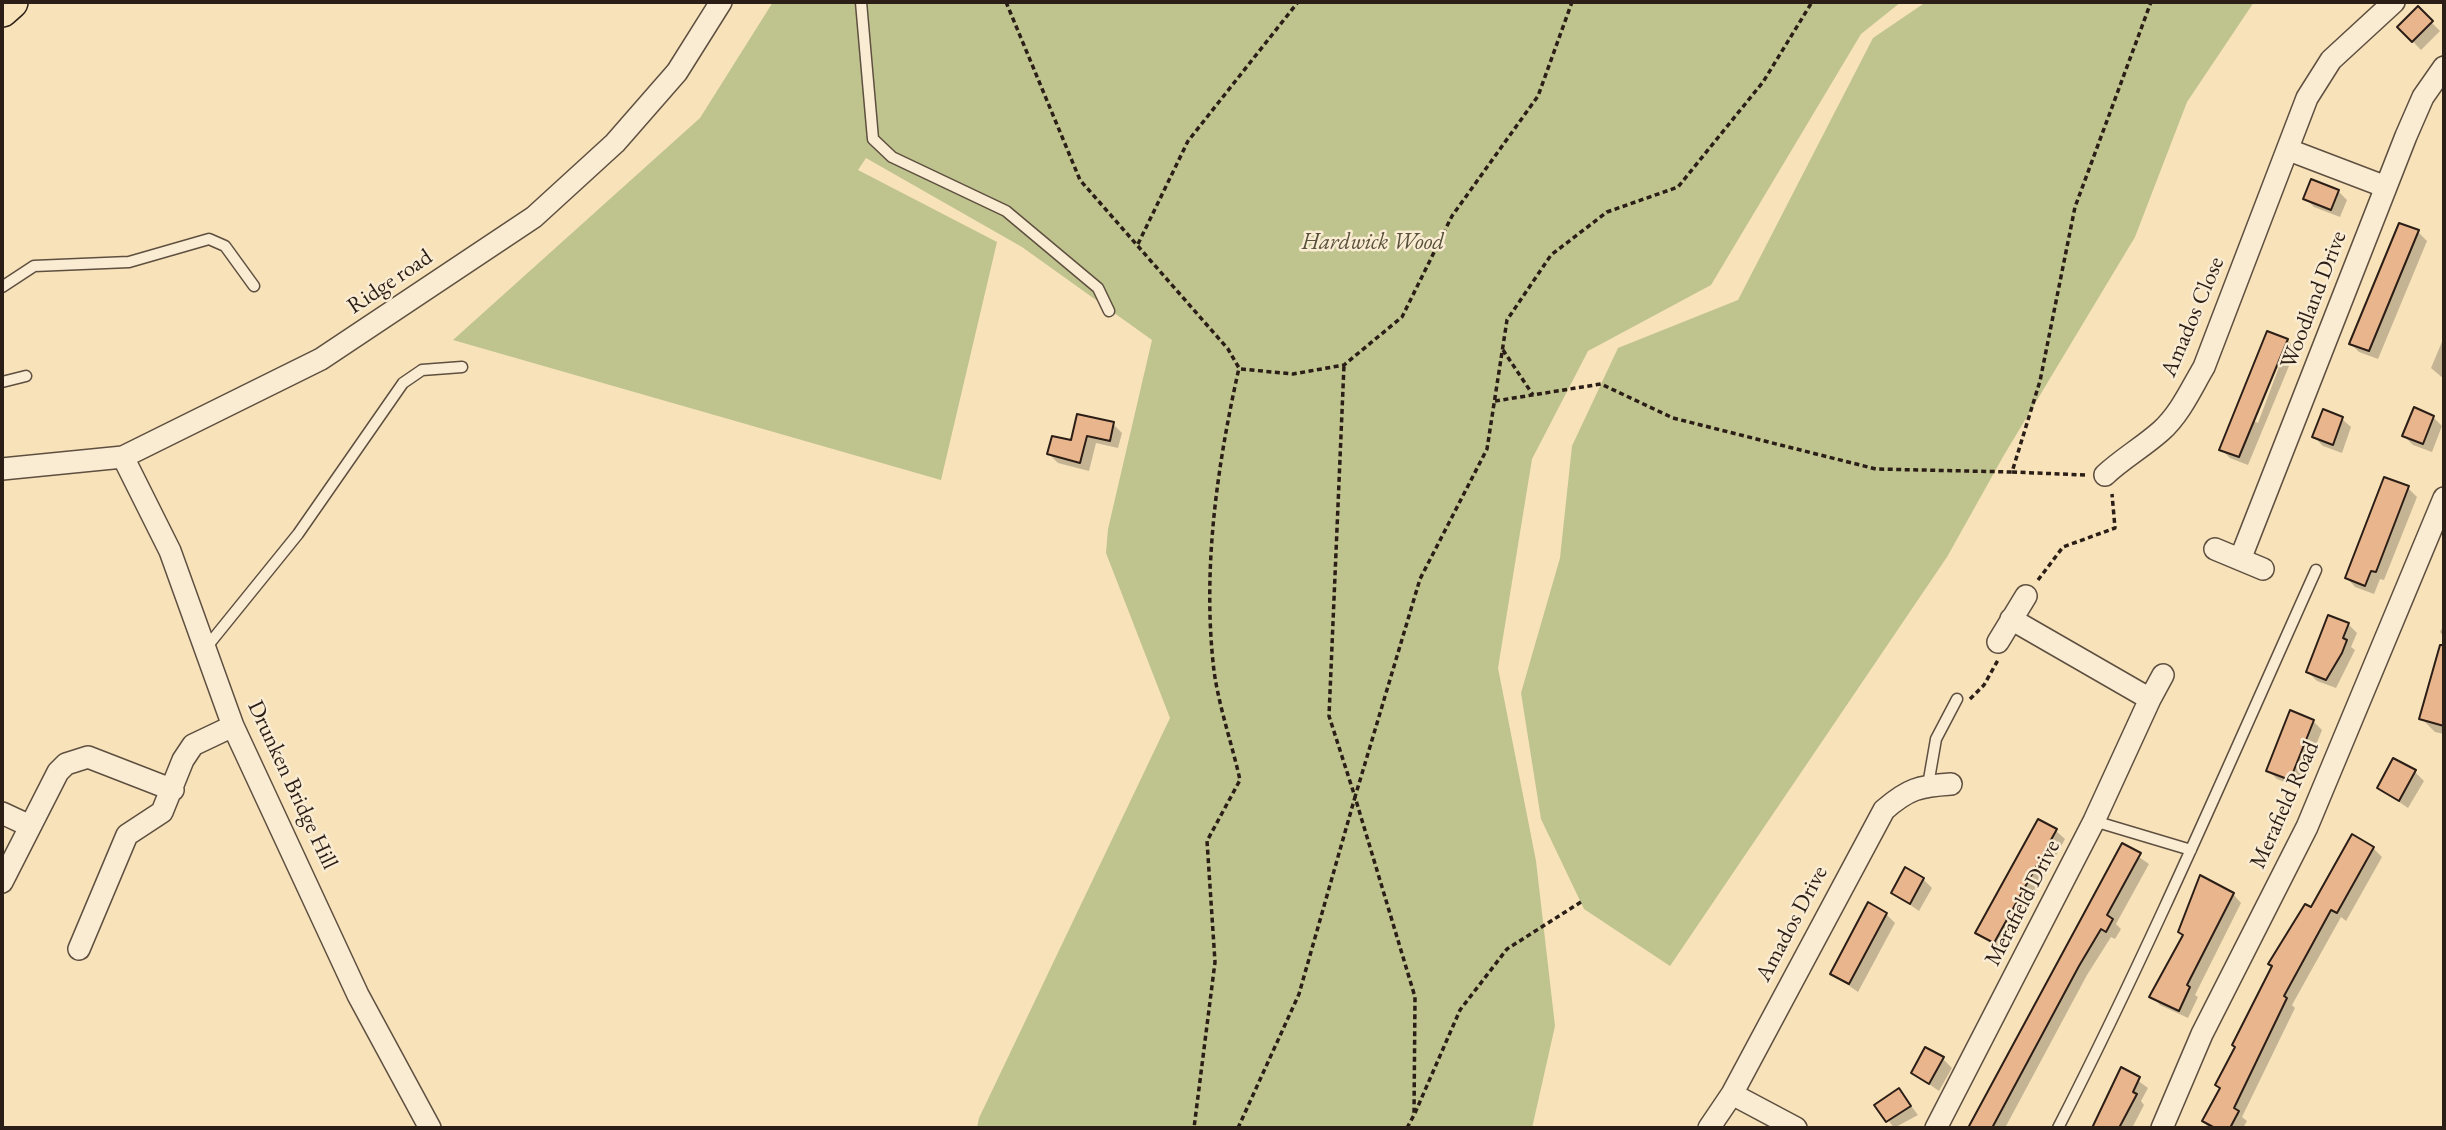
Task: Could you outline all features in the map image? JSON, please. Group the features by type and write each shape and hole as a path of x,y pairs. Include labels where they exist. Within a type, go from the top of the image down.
{"highway":[{"path":"2,10 11,2"}],"street":[{"name":"Ridge road","path":"2,469 123,457 321,359 534,217 633,123 677,72 721,2"},
{"name":"Amados Close","path":"2105,475 2128,453 2161,430 2182,406 2204,367 2307,98 2331,60 2394,2"},
{"name":"Woodland Drive","path":"2241,557 2423,96 2444,67"},
{"path":"2289,150 2386,187"},
{"name":"Drunken Bridge Hill","path":"123,457 170,551 233,726 358,995 430,1128"},
{"name":"Merafield Road","path":"2162,1128 2202,1034 2308,827 2444,498"},
{"path":"2215,549 2241,557 2263,569"},
{"path":"1998,642 2026,596"},
{"path":"2011,619 2150,699"},
{"name":"Merafield Drive","path":"1936,1128 2094,821 2163,676"},
{"path":"79,949 127,835 162,812 183,760 193,745 233,726"},
{"path":"2,882 58,772 76,759 88,757 173,790"},
{"name":"Amados Drive","path":"1709,1128 1732,1094 1884,810 1904,792 1928,785 1951,784"},
{"path":"2,813 30,826"},
{"path":"1732,1094 1796,1128"}],"lane":[{"path":"861,2 873,139 892,157 1006,211 1098,288 1109,311"},
{"path":"2,286 34,266 129,262 208,239 225,246 254,286"},
{"path":"205,649 298,534 403,383 422,370 462,367"},
{"path":"2,382 26,376"},
{"path":"2058,1128 2106,1034 2316,570"},
{"path":"1928,785 1936,739 1957,699"},
{"path":"2094,821 2191,850"}],"path":[{"path":"1006,2 1080,180 1228,349 1240,369 1225,434 1210,553 1214,671 1240,780 1207,841 1215,962 1194,1128"},
{"path":"1138,244 1188,141 1298,2"},
{"path":"1240,369 1293,374 1344,365 1402,317 1452,216 1538,96 1572,2"},
{"path":"1238,1128 1299,994 1420,579 1487,449 1507,320 1551,256 1607,212 1678,187 1763,82 1812,2"},
{"path":"2012,472 2040,381 2076,207 2151,2"},
{"path":"1503,350 1533,395"},
{"path":"1344,365 1329,716 1416,997 1414,1115"},
{"path":"1495,401 1601,384 1673,418 1876,469 2105,475 2115,502 2115,528 2063,547 2026,596"},
{"path":"1407,1128 1460,1010 1507,949 1581,902"}],"green space":[{"name":"Hardwick Wood","path":"773,2 1901,2 1861,34 1711,285 1588,351 1532,459 1498,668 1536,861 1555,1026 1532,1128 977,1128 979,1118 1170,718 1106,553 1108,529 1152,340 1022,247 866,158 858,170 997,242 941,480 453,340 700,118"},
{"path":"1926,2 2254,2 2187,102 2135,237 2004,455 1947,557 1670,966 1584,909 1541,819 1521,693 1560,558 1572,446 1618,348 1738,300 1873,38"}],"building":[{"path":"2418,6 2433,21 2412,42 2397,27"},
{"path":"2311,179 2339,190 2331,210 2303,199"},
{"path":"2399,223 2419,230 2369,351 2349,344"},
{"path":"2267,331 2288,339 2239,457 2219,450"},
{"path":"2414,407 2434,416 2423,444 2402,436"},
{"path":"2323,409 2343,417 2333,445 2312,437"},
{"path":"1077,414 1114,422 1110,441 1087,436 1080,463 1047,454 1052,436 1071,440"},
{"path":"2384,477 2409,486 2376,572 2371,571 2365,586 2345,578"},
{"path":"2328,615 2349,623 2343,638 2347,640 2342,653 2326,680 2306,672"},
{"path":"2440,645 2444,645 2444,726 2419,719"},
{"path":"2290,710 2314,720 2290,780 2266,771"},
{"path":"2393,758 2416,770 2399,801 2377,788"},
{"path":"2038,819 2057,829 1994,943 1975,933"},
{"path":"2352,834 2374,847 2337,913 2331,910 2284,996 2287,998 2234,1108 2239,1111 2230,1128 2215,1128 2202,1121 2220,1088 2215,1085 2235,1047 2232,1045 2272,966 2268,964 2305,904 2311,907"},
{"path":"2122,843 2141,853 2107,915 2113,919 2106,932 2101,929 2079,966 1992,1128 1968,1128"},
{"path":"1905,867 1924,878 1910,904 1891,893"},
{"path":"2200,875 2234,893 2187,985 2190,987 2179,1011 2149,997 2183,935 2178,932"},
{"path":"1868,902 1887,913 1849,984 1830,974"},
{"path":"1925,1047 1944,1057 1929,1084 1911,1073"},
{"path":"2121,1067 2140,1077 2133,1092 2137,1094 2119,1128 2092,1128"},
{"path":"1899,1088 1911,1106 1886,1122 1874,1105"}]}
